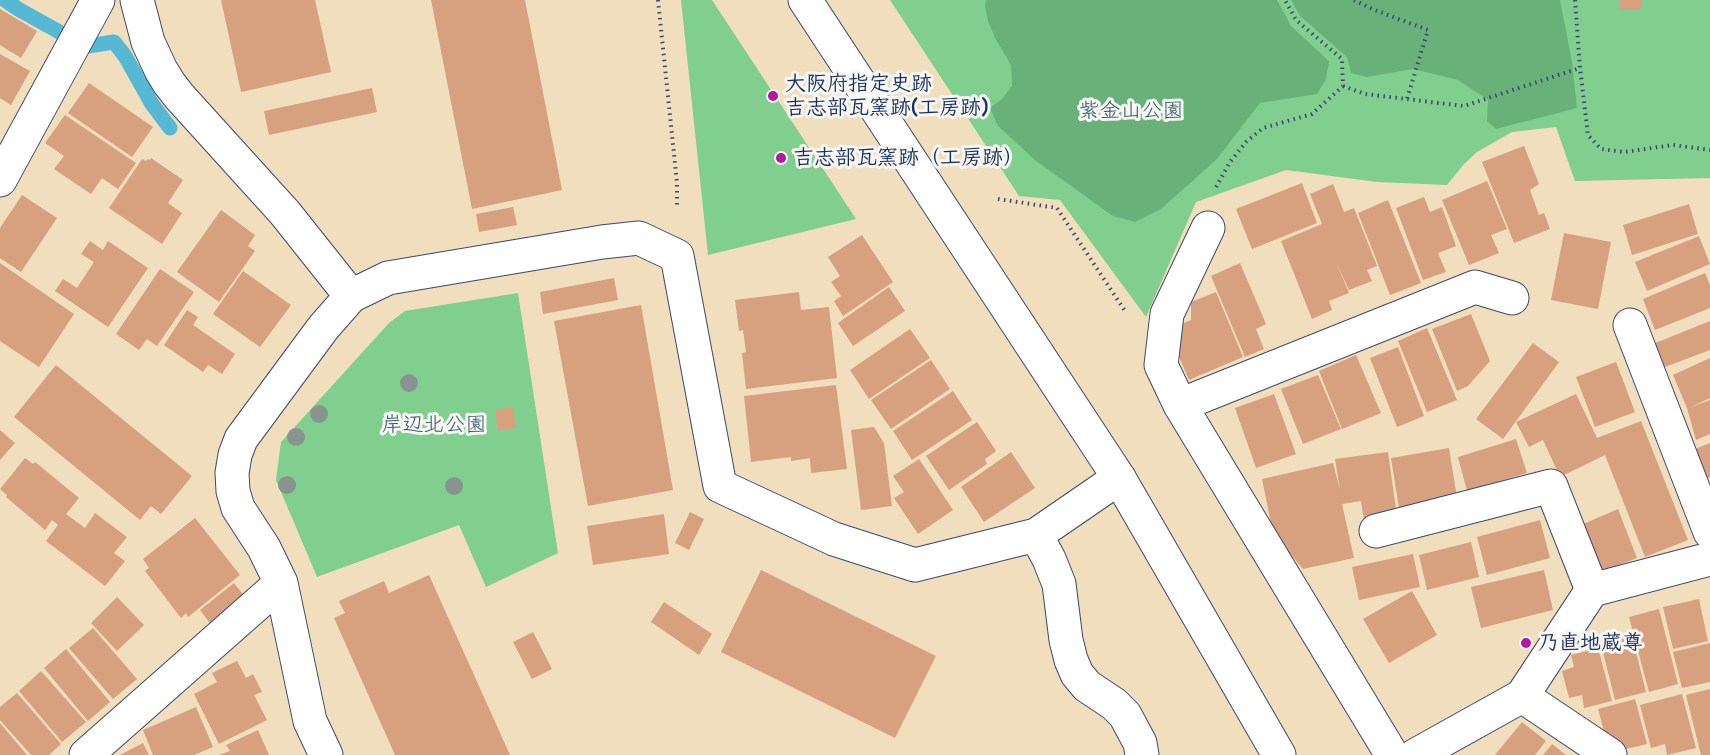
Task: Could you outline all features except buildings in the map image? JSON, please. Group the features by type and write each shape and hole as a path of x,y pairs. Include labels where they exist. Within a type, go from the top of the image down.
{"street":[{"path":"0,180 11,132 98,0"},
{"path":"137,0 148,42 169,83 285,213 351,296"},
{"path":"805,0 1119,478 1279,755"},
{"path":"1208,228 1167,314 1161,365 1180,405 1392,755"},
{"path":"327,755 310,721 281,583 264,548 238,508 233,491 232,473 241,439 323,328 351,296 388,278 602,242 639,238 677,256 720,486 834,539 915,565 1036,535 1119,478"},
{"path":"1180,405 1475,287 1512,298"},
{"path":"1630,325 1710,532"},
{"path":"1376,531 1551,486 1592,590"},
{"path":"1036,535 1049,558 1059,584 1066,640 1077,674 1087,686 1114,704 1125,715 1140,743 1142,755"},
{"path":"1416,755 1522,696 1592,590 1710,560"},
{"path":"86,755 281,583"},
{"path":"1522,696 1610,755"}],"path":[{"path":"658,0 677,183 677,256"},
{"path":"1285,0 1296,20 1342,59 1343,86"},
{"path":"1354,0 1428,30 1407,99"},
{"path":"1575,0 1588,135 1601,149 1624,152 1673,145 1710,150"},
{"path":"1343,86 1365,94 1464,106 1580,68"},
{"path":"1208,228 1206,207 1230,162 1246,142 1263,128 1312,114 1343,86"},
{"path":"998,199 1057,208 1161,365"}],"green space":[{"path":"681,0 712,0 856,219 708,255"},
{"name":"紫金山公園","path":"890,0 1710,0 1710,178 1575,181 1556,127 1512,132 1477,152 1447,185 1377,182 1286,170 1196,202 1146,317 1060,200 1019,196"},
{"path":"986,0 1277,0 1291,26 1329,61 1326,79 1317,94 1260,103 1217,159 1161,209 1135,222 1113,216 1035,160 998,126 990,108 1002,99 1012,86 1011,65 988,21"},
{"path":"1291,0 1560,0 1572,62 1577,108 1496,129 1487,121 1488,100 1458,80 1413,69 1367,77 1351,73 1347,57 1300,16"},
{"name":"岸辺北公園","path":"518,293 558,553 486,587 459,525 317,577 276,480 281,442 389,323 405,311"}],"waterway":[{"path":"5,0 63,34"},
{"path":"88,46 114,42 125,56 152,104 170,128"}],"place":[{"name":"大阪府指定史跡 吉志部瓦窯跡(工房跡)","path":"773,96"},
{"name":"吉志部瓦窯跡（工房跡）","path":"781,158"},
{"name":"乃直地蔵尊","path":"1526,643"}]}
